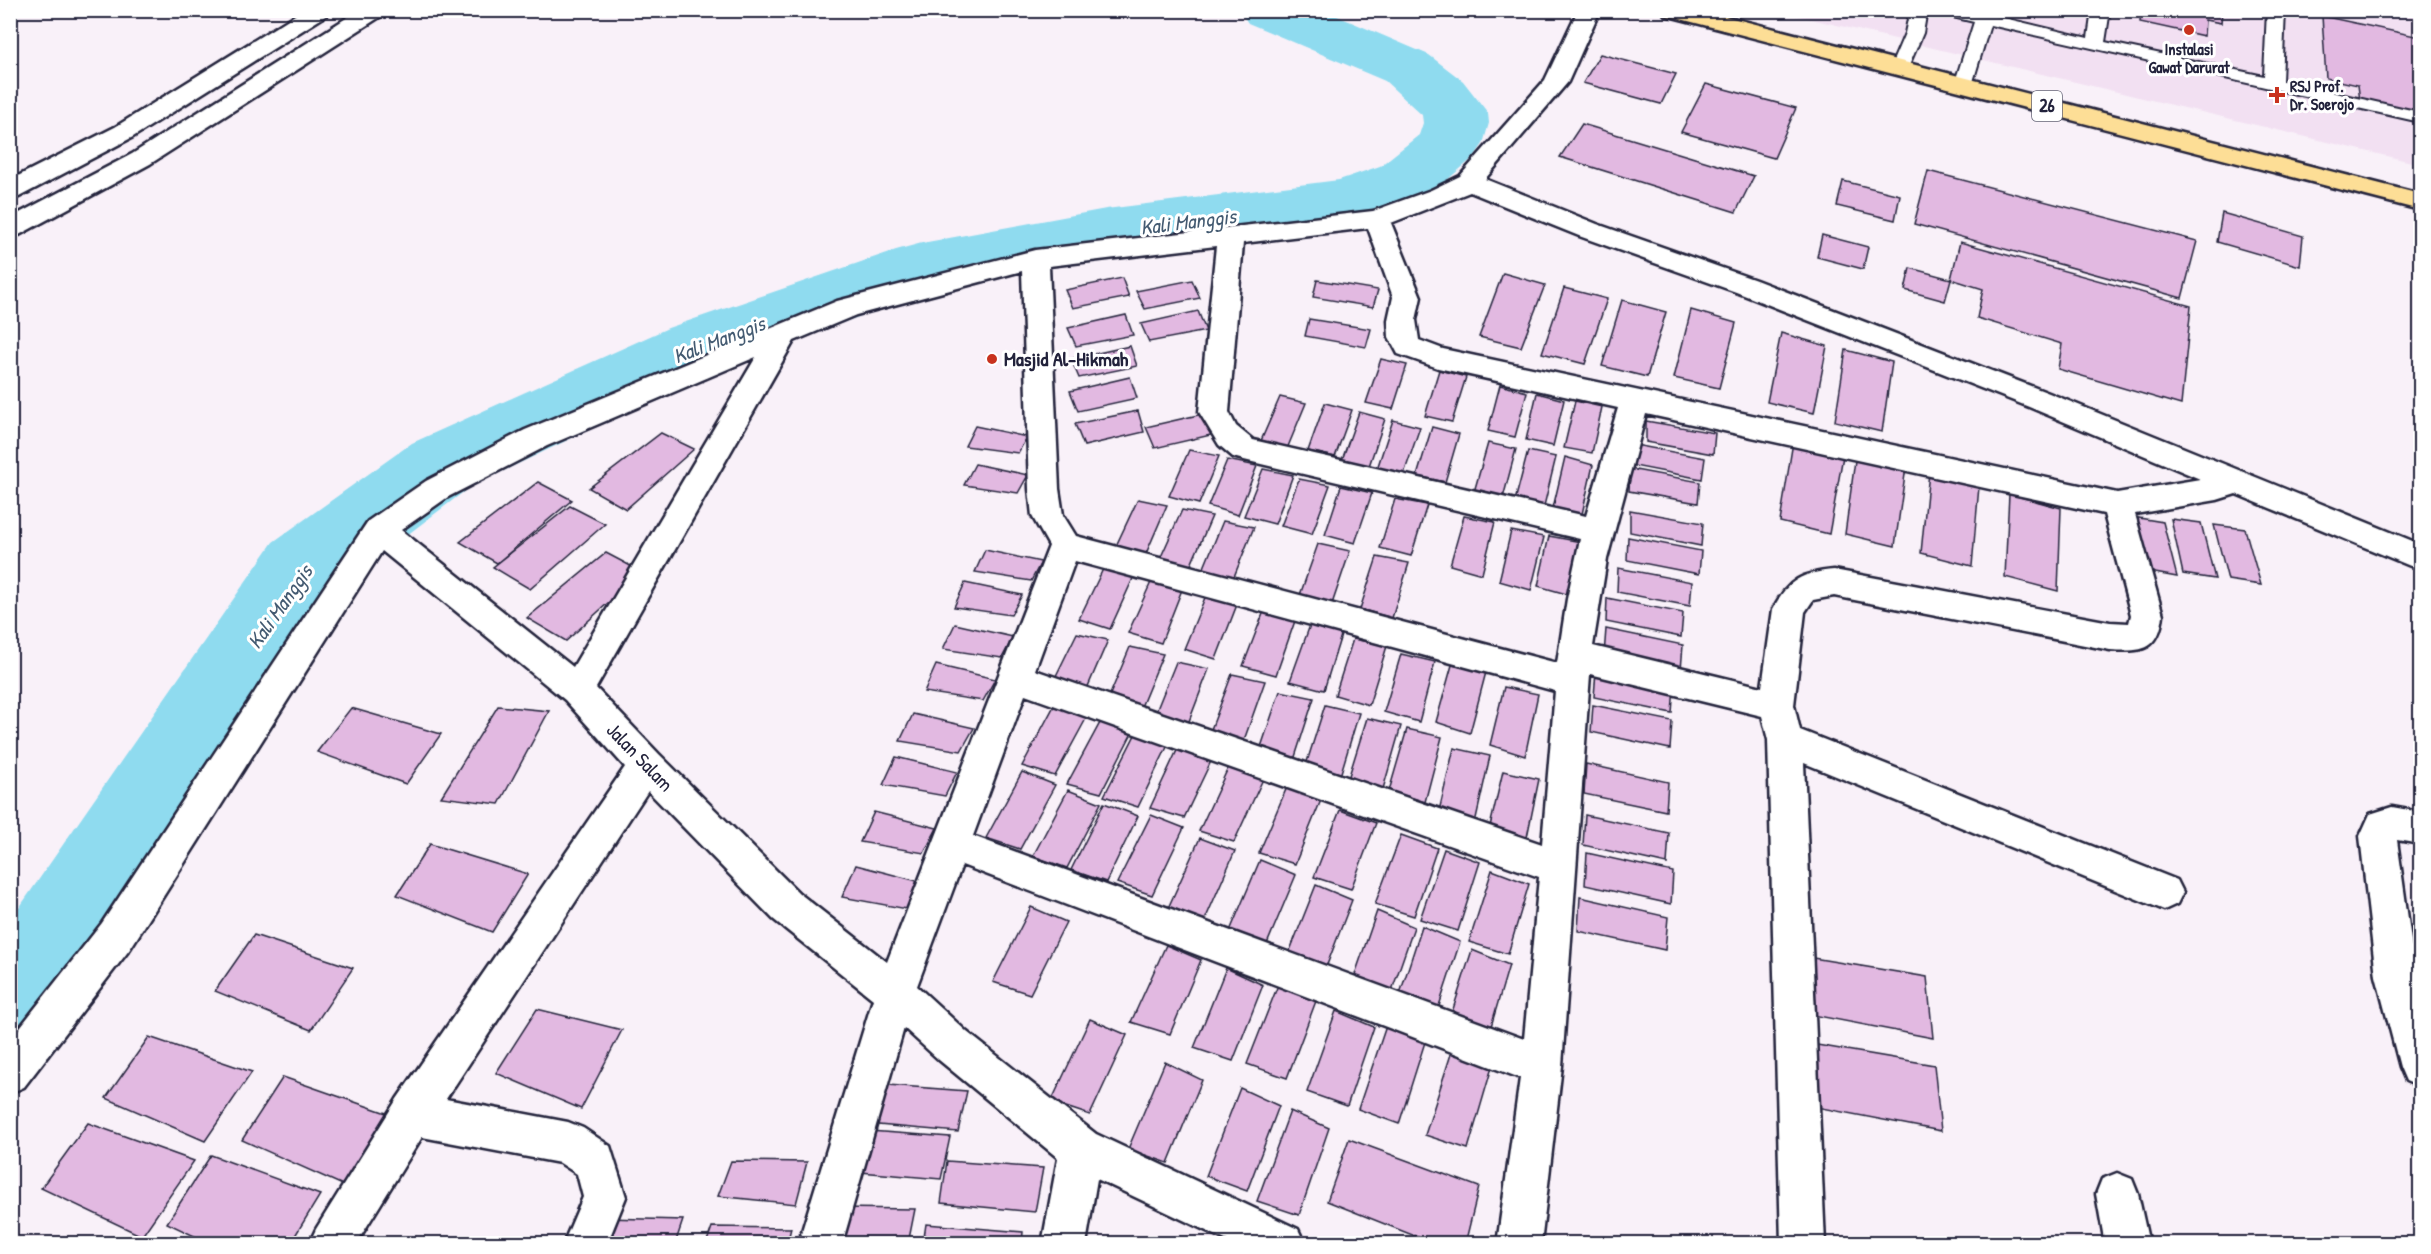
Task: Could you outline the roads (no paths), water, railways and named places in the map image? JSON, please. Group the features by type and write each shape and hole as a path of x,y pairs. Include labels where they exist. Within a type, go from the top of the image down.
{"highway":[{"name":"26","path":"1673,10 2421,202"}],"street":[{"path":"10,192 123,132 319,10"},
{"path":"10,228 141,159 375,10"},
{"path":"10,1073 116,936 379,530 437,489 536,438 847,308 1035,259 1377,219 1440,196 1469,182 1556,82 1589,10"},
{"path":"1469,182 1588,230 1746,286 2039,400 2134,441 2421,557"},
{"path":"1377,219 1407,297 1402,320 1403,337 1408,347 1438,358 2117,505 2217,488 2238,482"},
{"path":"1230,237 1214,412 1220,429 1231,441 1245,449 1597,531"},
{"path":"1035,259 1044,489 1048,516 1065,546 1573,668 1778,705"},
{"path":"577,690 782,337"},
{"path":"1519,1244 1542,1066 1571,721 1573,668 1597,531 1635,401"},
{"path":"1803,1244 1785,740 1778,705 1789,609 1802,591 1815,585 1834,583 2110,636 2136,638 2145,628 2147,615 2117,505"},
{"name":"Jalan Salam","path":"379,530 577,690 646,765 786,906 895,992 953,1046 1080,1149 1283,1244"},
{"path":"820,1244 895,992 1065,546"},
{"path":"1014,677 1558,867"},
{"path":"1785,740 2164,892"},
{"path":"331,1244 412,1114 646,765"},
{"path":"2421,828 2392,823 2383,826 2378,836 2408,981 2421,1067"},
{"path":"950,844 1542,1066"},
{"path":"412,1114 568,1143 595,1161 605,1197 585,1244"},
{"path":"1064,1244 1080,1149"},
{"path":"2117,1194 2127,1244"}],"lane":[{"path":"1899,68 1914,33 1919,10"},
{"path":"1946,10 2421,117"},
{"path":"2096,45 2101,10"},
{"path":"2273,84 2276,10"},
{"path":"1963,85 1983,19"}],"waterway":[{"name":"Kali Manggis","path":"10,1015 304,566 441,465 695,347 922,267 1106,232 1349,201 1404,181 1449,144 1456,123 1455,113 1440,95 1407,68 1269,10"}],"place":[{"name":"Instalasi Gawat Darurat","path":"2189,30"},
{"name":"RSJ Prof. Dr. Soerojo","path":"2277,95"},
{"name":"Masjid Al-Hikmah","path":"992,359"}]}
